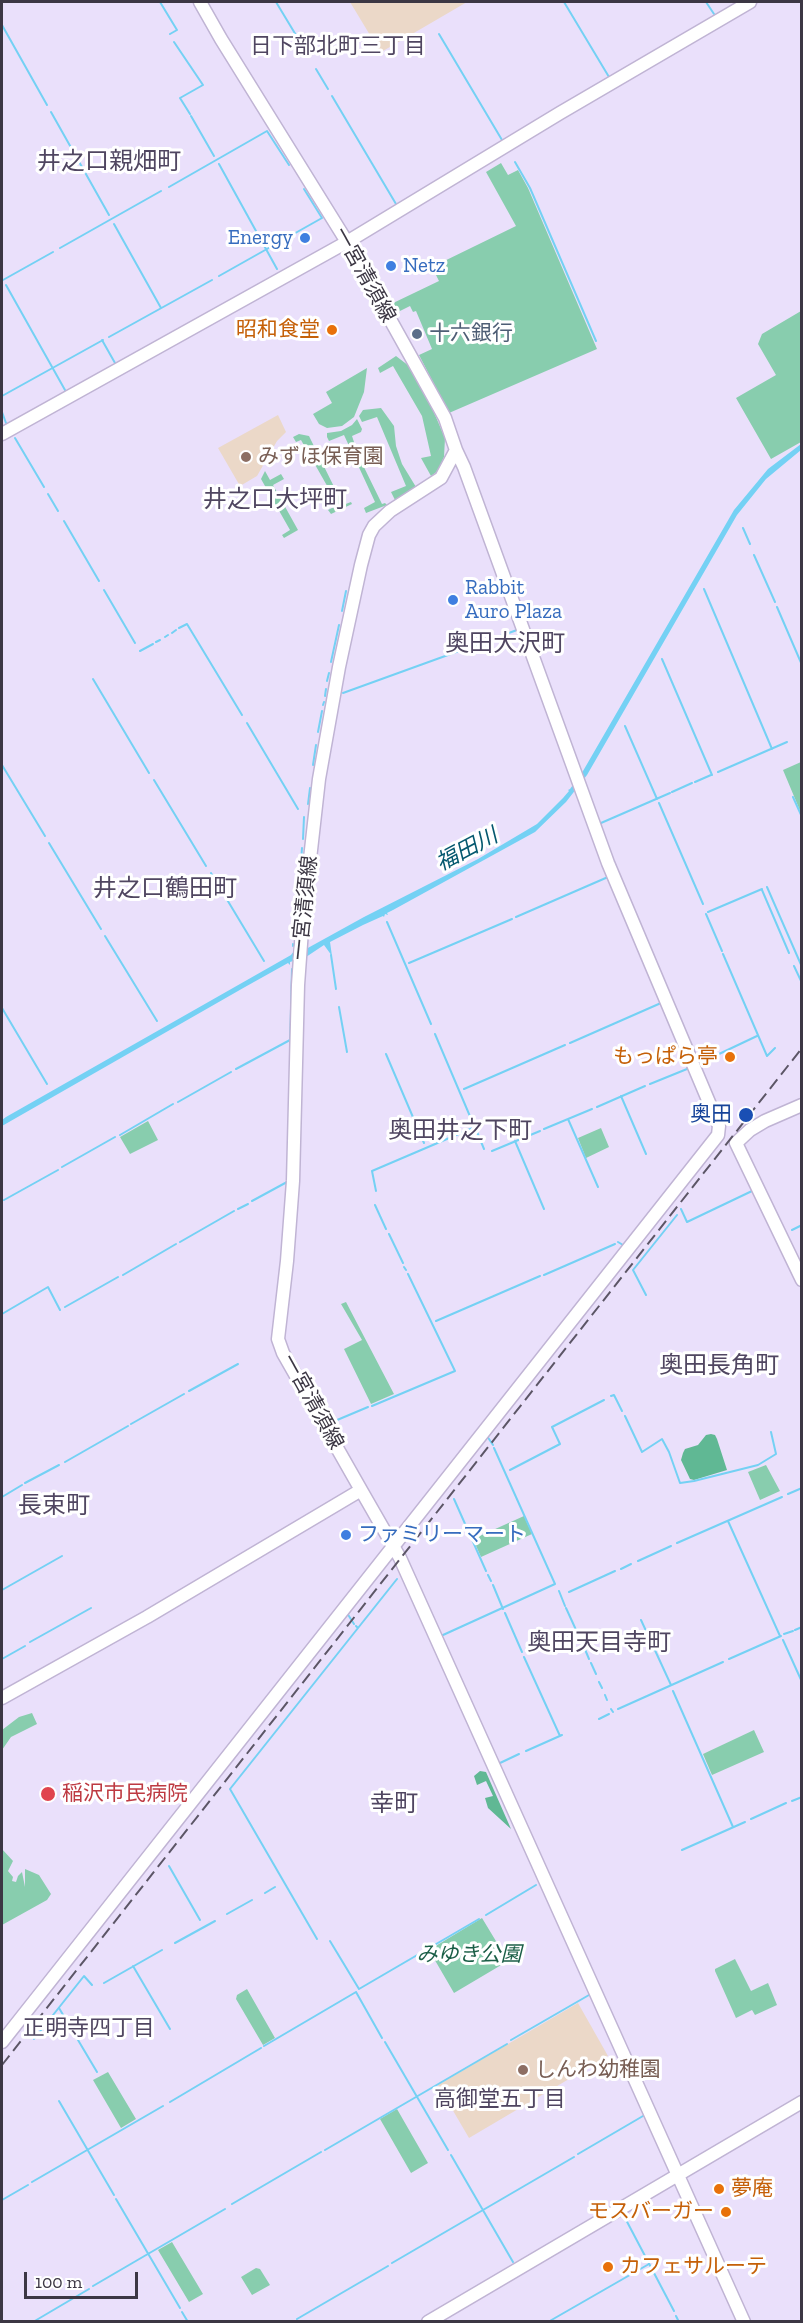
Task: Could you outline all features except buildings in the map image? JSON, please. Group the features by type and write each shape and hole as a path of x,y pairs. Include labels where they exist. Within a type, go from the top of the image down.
{"street":[{"name":"一宮清須線","path":"200,2 347,242 445,418 456,450 441,478 383,517 369,535 339,668 321,770 300,954 293,1181 278,1339 283,1353 393,1546 744,2322"},
{"path":"2,434 347,242 539,125 750,2"},
{"path":"2,2042 718,1135 719,1126 608,863 456,450"},
{"path":"801,1105 765,1121 750,1130 736,1143 801,1280"},
{"path":"2,1698 177,1599 361,1490"},
{"path":"428,2322 801,2102"}],"shaded area":[{"path":"350,2 467,2 383,51 379,50"},
{"name":"みずほ保育園","path":"278,415 286,432 277,441 257,476 240,486 218,448"},
{"name":"しんわ幼稚園","path":"578,2003 608,2056 469,2138 438,2085"}],"green space":[{"path":"501,163 508,175 518,170 528,188 597,349 449,413 419,355 432,349 416,311 413,312 410,306 394,314 389,305 439,281 432,267 516,226 486,172"},
{"path":"801,311 801,442 771,459 736,398 776,375 758,344 762,334"},
{"path":"396,356 409,366 429,401 445,438 444,457 438,471 431,476 421,458 431,456 422,416 393,366 380,373 378,368"},
{"path":"367,368 364,392 354,417 342,426 327,428 319,424 313,414 332,403 326,392"},
{"path":"381,408 394,426 396,446 402,464 416,487 395,500 391,492 406,486 377,417 362,422 359,416 363,410"},
{"path":"357,419 362,429 361,432 352,436 359,457 382,504 387,505 366,513 364,508 375,502 344,435 329,441 327,437 327,433 341,431"},
{"path":"299,434 309,436 343,505 351,502 352,504 331,514 328,510 338,505 301,440 296,442 293,437"},
{"path":"265,471 270,480 281,474 284,479 273,485 298,530 284,538 282,535 290,530 261,479"},
{"path":"801,762 801,813 783,770"},
{"path":"148,1121 158,1140 130,1154 120,1137"},
{"path":"601,1128 609,1147 586,1158 578,1138"},
{"path":"346,1302 394,1394 371,1404 344,1349 362,1340 341,1304"},
{"path":"711,1434 717,1439 727,1470 694,1480 690,1479 681,1460 683,1453 685,1449 698,1445 706,1435"},
{"path":"766,1465 780,1491 760,1500 748,1472"},
{"path":"524,1516 532,1534 481,1557 473,1539"},
{"path":"32,1713 37,1724 11,1737 2,1750 2,1730 19,1717"},
{"path":"754,1730 764,1752 712,1775 703,1754"},
{"path":"480,1771 486,1772 511,1829 488,1808 485,1798 493,1796 486,1781 477,1785 474,1776"},
{"path":"2,1849 13,1861 8,1871 13,1877 12,1881 16,1882 22,1872 25,1887 25,1869 39,1875 51,1894 47,1900 2,1925"},
{"name":"みゆき公園","path":"482,1918 508,1961 454,1993 429,1950"},
{"path":"735,1959 751,1991 768,1983 777,2005 755,2015 752,2010 736,2018 715,1971"},
{"path":"247,1989 275,2038 263,2045 236,1999 237,1995"},
{"path":"108,2072 136,2119 121,2128 93,2080"},
{"path":"397,2109 428,2163 411,2173 380,2119"},
{"path":"172,2242 203,2294 189,2302 158,2250"},
{"path":"256,2268 260,2269 270,2285 252,2295 241,2277"}],"water":[{"path":"801,444 801,450 766,479 737,515 587,775 566,802 535,832 387,913 388,915 385,914 384,917 330,942 332,956 324,945 306,957 290,962 290,965 288,963 2,1126 2,1120 6,1117 291,955 294,951 306,949 478,859 537,824 563,798 583,771 734,510 768,469"}],"waterway":[{"path":"160,2 177,30 170,34"},
{"path":"276,2 308,55"},
{"path":"564,2 609,77"},
{"path":"706,2 714,14"},
{"path":"2,25 47,105"},
{"path":"439,34 502,140"},
{"path":"174,42 203,85 180,98 190,114"},
{"path":"316,69 328,89"},
{"path":"332,96 396,204"},
{"path":"51,112 109,215"},
{"path":"191,116 214,156"},
{"path":"169,187 267,131 289,165"},
{"path":"515,162 530,188 596,341"},
{"path":"219,164 277,269"},
{"path":"219,276 322,218 304,189"},
{"path":"60,248 161,191"},
{"path":"114,224 161,308"},
{"path":"3,280 53,252"},
{"path":"109,337 212,280"},
{"path":"6,285 65,390"},
{"path":"102,340 115,363"},
{"path":"2,396 103,340"},
{"path":"2,412 6,423"},
{"path":"15,438 44,487"},
{"path":"48,494 58,511"},
{"path":"64,521 99,581"},
{"path":"743,528 750,544"},
{"path":"754,555 775,602"},
{"path":"704,589 772,749"},
{"path":"104,590 135,643"},
{"path":"342,611 346,591"},
{"path":"777,607 802,665"},
{"path":"179,628 187,624 242,715"},
{"path":"331,662 339,625"},
{"path":"172,633 176,630"},
{"path":"343,693 517,630"},
{"path":"156,642 160,640"},
{"path":"140,651 153,644"},
{"path":"662,659 712,775"},
{"path":"327,681 329,673"},
{"path":"93,679 149,773"},
{"path":"325,696 326,689"},
{"path":"318,732 322,711"},
{"path":"247,723 298,809"},
{"path":"625,726 657,799"},
{"path":"718,772 787,742"},
{"path":"313,765 316,745"},
{"path":"2,765 45,836"},
{"path":"695,782 711,775"},
{"path":"154,780 206,866"},
{"path":"672,792 692,783"},
{"path":"308,804 310,788"},
{"path":"601,823 670,793"},
{"path":"793,797 802,817"},
{"path":"659,803 703,904"},
{"path":"303,839 304,817"},
{"path":"49,843 101,929"},
{"path":"301,862 302,848"},
{"path":"296,910 301,866"},
{"path":"211,873 264,961"},
{"path":"516,917 608,877"},
{"path":"767,887 802,967"},
{"path":"708,912 762,889"},
{"path":"762,890 789,953"},
{"path":"706,914 722,951"},
{"path":"409,963 512,919"},
{"path":"387,922 431,1024"},
{"path":"105,936 157,1021"},
{"path":"723,954 767,1056 775,1048"},
{"path":"331,955 336,989"},
{"path":"794,966 802,983"},
{"path":"290,1047 292,969"},
{"path":"570,1043 661,1003 662,1005"},
{"path":"339,1007 347,1052"},
{"path":"2,1008 47,1084"},
{"path":"435,1034 472,1121"},
{"path":"700,1063 757,1036"},
{"path":"236,1069 290,1040"},
{"path":"464,1089 565,1045"},
{"path":"386,1054 424,1143"},
{"path":"650,1084 687,1069"},
{"path":"178,1102 231,1072"},
{"path":"597,1107 645,1086"},
{"path":"621,1096 646,1154"},
{"path":"120,1135 173,1104"},
{"path":"544,1129 592,1109"},
{"path":"568,1119 598,1187"},
{"path":"475,1127 484,1149"},
{"path":"376,1191 372,1171 475,1127"},
{"path":"492,1151 540,1131"},
{"path":"62,1167 115,1137"},
{"path":"515,1141 544,1209"},
{"path":"4,1200 58,1170"},
{"path":"252,1201 287,1182"},
{"path":"681,1209 687,1222 752,1191"},
{"path":"238,1209 248,1204"},
{"path":"375,1205 386,1229"},
{"path":"180,1242 234,1211"},
{"path":"646,1295 633,1270 677,1215"},
{"path":"792,1230 802,1225"},
{"path":"389,1234 403,1263"},
{"path":"618,1242 623,1245"},
{"path":"123,1275 176,1244"},
{"path":"544,1275 615,1244"},
{"path":"372,1406 455,1371 408,1274"},
{"path":"436,1321 540,1276"},
{"path":"65,1307 118,1277"},
{"path":"2,1314 48,1287 60,1310"},
{"path":"189,1391 238,1364"},
{"path":"131,1424 184,1394"},
{"path":"611,1396 614,1395 622,1411"},
{"path":"510,1470 560,1444 552,1427 604,1400"},
{"path":"330,1423 368,1407"},
{"path":"625,1416 642,1452 662,1439 680,1483 758,1465 776,1454 771,1432"},
{"path":"65,1462 128,1426"},
{"path":"487,1436 493,1445"},
{"path":"443,1635 555,1584 494,1448"},
{"path":"25,1483 59,1465"},
{"path":"2,1497 22,1485"},
{"path":"788,1494 802,1488"},
{"path":"677,1543 782,1497"},
{"path":"454,1499 486,1571"},
{"path":"728,1521 780,1636"},
{"path":"638,1561 671,1546"},
{"path":"2,1590 62,1556"},
{"path":"621,1569 631,1564"},
{"path":"569,1592 615,1571"},
{"path":"488,1575 491,1581"},
{"path":"356,1626 358,1628 397,1579"},
{"path":"493,1585 503,1609"},
{"path":"559,1591 565,1606"},
{"path":"30,1642 91,1608"},
{"path":"566,1608 582,1643"},
{"path":"347,1613 354,1624"},
{"path":"505,1613 522,1652"},
{"path":"641,1620 671,1685"},
{"path":"795,1630 802,1627"},
{"path":"317,1939 230,1789 358,1628"},
{"path":"784,1634 793,1631"},
{"path":"729,1659 781,1636"},
{"path":"783,1640 802,1682"},
{"path":"2,1659 25,1646"},
{"path":"584,1647 589,1659"},
{"path":"524,1657 560,1736"},
{"path":"618,1709 723,1662"},
{"path":"591,1663 596,1674"},
{"path":"599,1682 602,1688"},
{"path":"673,1691 733,1827"},
{"path":"605,1695 607,1700"},
{"path":"599,1719 609,1714"},
{"path":"526,1751 562,1735"},
{"path":"500,1763 519,1754"},
{"path":"792,1801 802,1797"},
{"path":"751,1819 786,1803"},
{"path":"682,1850 745,1822"},
{"path":"169,1866 200,1920"},
{"path":"486,1915 536,1885"},
{"path":"265,1893 275,1887"},
{"path":"227,1914 252,1900"},
{"path":"330,1941 359,1989 479,1919"},
{"path":"175,1943 215,1921"},
{"path":"104,1983 162,1950"},
{"path":"133,1966 170,2029"},
{"path":"34,2039 84,1976 92,1985"},
{"path":"356,1992 382,2038"},
{"path":"264,2046 356,1992"},
{"path":"511,2040 589,1995"},
{"path":"59,2008 97,2072"},
{"path":"385,2042 448,2150"},
{"path":"325,2150 507,2044"},
{"path":"170,2102 261,2048"},
{"path":"59,2101 114,2195"},
{"path":"32,2182 163,2106"},
{"path":"578,2154 643,2116"},
{"path":"232,2204 321,2152"},
{"path":"451,2155 513,2262"},
{"path":"392,2263 574,2157"},
{"path":"2,2200 28,2185"},
{"path":"116,2199 180,2308"},
{"path":"93,2286 225,2209"},
{"path":"624,2216 674,2311"},
{"path":"548,2322 649,2264"},
{"path":"297,2319 388,2266"},
{"path":"33,2322 89,2289"},
{"path":"182,2312 188,2322"},
{"path":"676,2316 679,2322"}],"railway":[{"path":"2,2065 802,1048"}],"place":[{"name":"Energy","path":"305,238"},
{"name":"Netz","path":"391,266"},
{"name":"昭和食堂","path":"332,330"},
{"name":"十六銀行","path":"417,334"},
{"name":"みずほ保育園","path":"246,457"},
{"name":"Rabbit Auro Plaza","path":"453,600"},
{"name":"もっぱら亭","path":"730,1057"},
{"name":"奥田","path":"746,1115"},
{"name":"ファミリーマート","path":"346,1535"},
{"name":"稲沢市民病院","path":"48,1794"},
{"name":"しんわ幼稚園","path":"523,2070"},
{"name":"夢庵","path":"719,2189"},
{"name":"モスバーガー","path":"726,2212"},
{"name":"カフェサルーテ","path":"608,2267"}],"district":[{"name":"日下部北町三丁目","path":"338,47"},
{"name":"井之口親畑町","path":"109,162"},
{"name":"井之口大坪町","path":"275,500"},
{"name":"奥田大沢町","path":"505,644"},
{"name":"井之口鶴田町","path":"165,889"},
{"name":"奥田井之下町","path":"460,1131"},
{"name":"奥田長角町","path":"719,1366"},
{"name":"長束町","path":"54,1506"},
{"name":"奥田天目寺町","path":"599,1643"},
{"name":"幸町","path":"394,1804"},
{"name":"正明寺四丁目","path":"89,2029"},
{"name":"高御堂五丁目","path":"500,2100"}],"water label":[{"name":"福田川","path":"467,850"}]}
